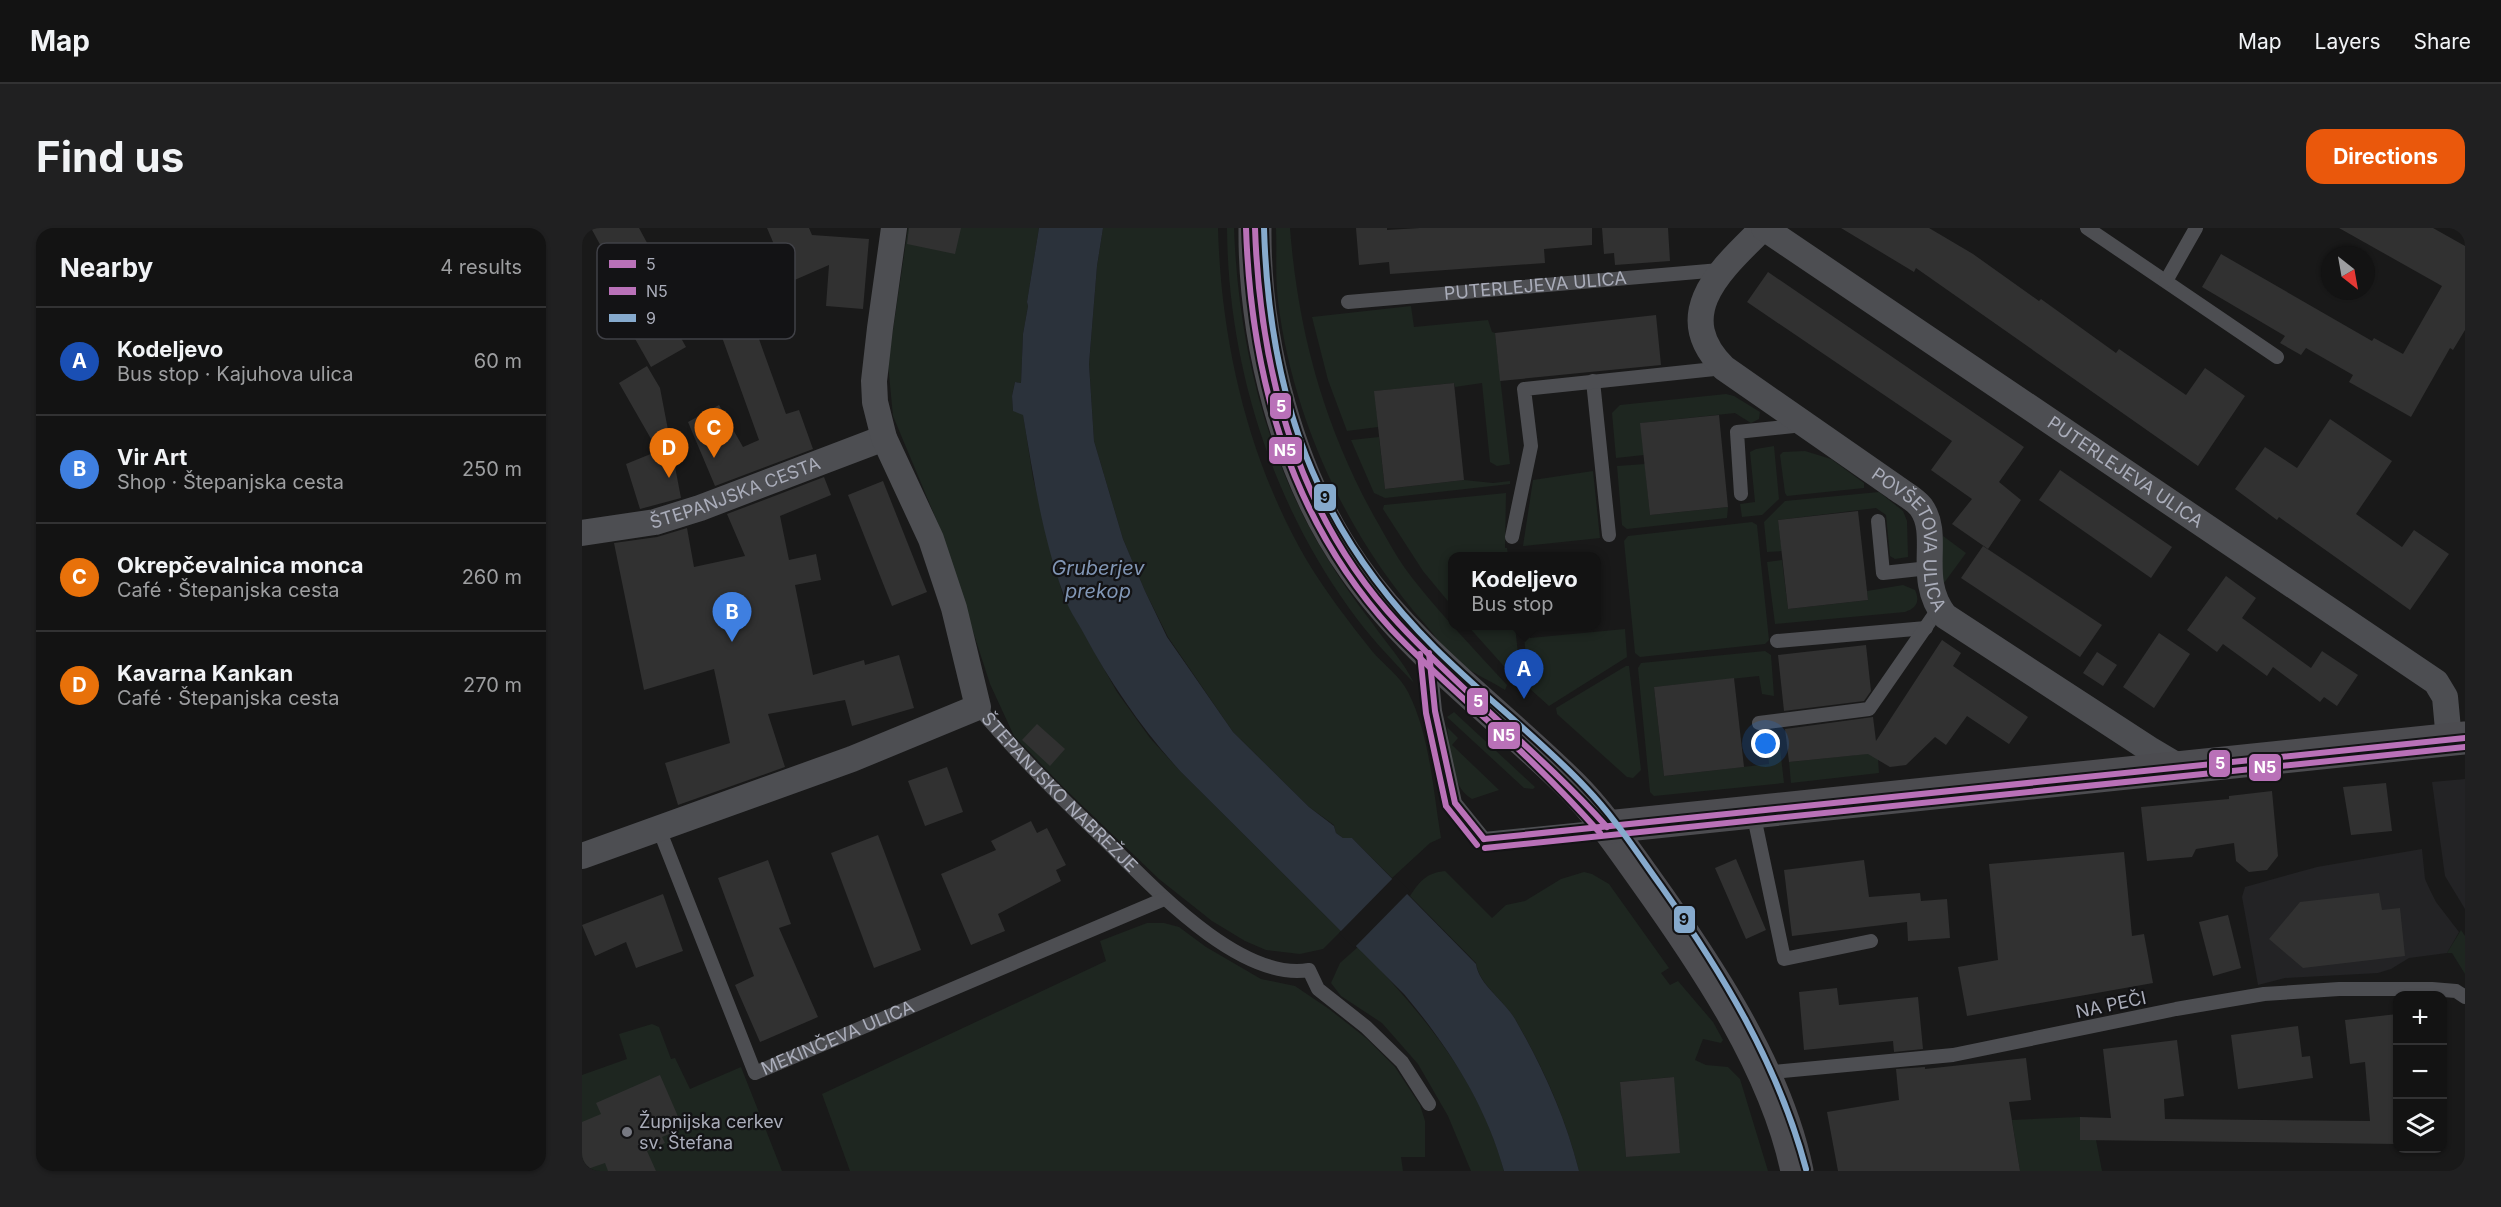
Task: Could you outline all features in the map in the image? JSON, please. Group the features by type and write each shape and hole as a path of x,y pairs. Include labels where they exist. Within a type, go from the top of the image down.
{"main road":[{"path":"1255,228 1258,293 1265,340 1286,422 1303,474 1318,507 1353,568 1399,624 1574,788 1607,827 1707,969 1763,1073 1784,1126 1797,1171"},
{"path":"1607,827 2457,739"}],"street":[{"name":"ŠTEPANJSKO NABREŽJE","path":"894,228 874,381 875,402 884,438 931,539 954,608 978,707"},
{"name":"POVŠETOVA ULICA","path":"1763,228 1720,270 1707,290 1701,324 1706,345 1712,356 1724,368 1922,508 1928,525 1932,618 1956,624 2181,768"},
{"name":"PUTERLEJEVA ULICA","path":"1763,228 2436,682 2445,697 2457,739"},
{"name":"ŠTEPANJSKA CESTA","path":"582,533 618,529 666,519 884,438"},
{"path":"582,856 852,759 978,707"}],"lane":[{"path":"2087,228 2277,357"},
{"path":"2166,281 2196,228"},
{"name":"PUTERLEJEVA ULICA","path":"1348,302 1720,270"},
{"path":"1512,537 1531,446 1524,389 1724,368"},
{"path":"1593,381 1609,535"},
{"path":"1741,494 1737,432 1805,425"},
{"path":"1878,521 1883,573 1929,568"},
{"path":"1777,641 1932,618"},
{"path":"1759,723 1869,709 1932,618"},
{"path":"1429,653 1435,711 1455,803 1484,839 1607,827"},
{"name":"ŠTEPANJSKO NABREŽJE","path":"978,707 1063,800 1164,899 1225,945 1249,958 1284,971 1309,970 1318,989 1366,1027 1402,1062 1429,1104"},
{"path":"1753,812 1784,959 1871,941"},
{"name":"MEKINČEVA ULICA","path":"659,829 755,1073 1164,899"},
{"name":"NA PEČI","path":"1763,1073 1953,1055 2176,1009 2264,994 2339,989 2432,989 2456,991 2465,997"}],"shaded area":[{"path":"908,228 1039,228 1023,334 1021,383 1015,382 1012,396 1013,410 1023,414 1033,478 1063,596 1117,692 1150,738 1181,772 1341,931 1323,949 1300,954 1266,950 1245,941 1212,921 1159,879 1066,790 1014,736 990,684 939,526 893,416 888,364"},
{"path":"1103,228 1218,228 1220,271 1232,356 1241,399 1268,481 1313,571 1372,651 1405,686 1426,744 1441,838 1430,843 1392,878 1352,838 1343,838 1336,833 1334,825 1309,807 1233,732 1168,637 1145,591 1123,539 1094,441 1089,364 1097,266"},
{"path":"1227,228 1234,228 1241,313 1258,396 1286,477 1303,516 1330,562 1414,683 1372,637 1321,566 1276,475 1245,379 1235,329 1229,279"},
{"path":"1276,228 1290,228 1299,304 1316,378 1341,448 1357,483 1388,542 1408,572 1448,621 1448,630 1456,630 1507,685 1505,690 1471,671 1456,660 1442,645 1397,590 1371,553 1348,514 1310,431 1296,388 1285,345 1276,274"},
{"path":"1411,306 1414,327 1488,320 1492,332 1495,333 1510,464 1497,466 1490,462 1482,383 1455,387 1454,383 1375,391 1378,427 1347,431 1328,380 1312,317"},
{"path":"1726,394 1734,396 1760,412 1759,419 1751,423 1735,413 1641,423 1644,455 1616,458 1612,413 1620,405"},
{"path":"1379,437 1385,489 1464,480 1493,483 1510,481 1510,484 1385,498 1374,493 1351,440"},
{"path":"1774,446 1779,499 1762,515 1742,517 1740,504 1755,502 1750,452"},
{"path":"1805,451 1831,459 1864,483 1864,488 1787,496 1780,455 1783,452"},
{"path":"1645,464 1650,515 1728,507 1727,518 1627,529 1622,525 1617,466"},
{"path":"1593,471 1600,538 1523,546 1533,480"},
{"path":"1879,492 1903,511 1907,521 1908,557 1895,559 1890,556 1886,515 1876,508 1778,520 1782,551 1767,552 1764,522 1785,501"},
{"path":"1506,493 1505,548 1508,552 1448,552 1448,601 1423,571 1383,509 1384,505"},
{"path":"1752,522 1757,525 1769,640 1765,644 1640,657 1635,653 1624,541 1628,536"},
{"path":"1943,536 1966,553 1941,587 1940,543"},
{"path":"1782,560 1788,609 1868,600 1867,591 1903,585 1915,590 1916,604 1905,612 1775,624 1767,562"},
{"path":"1625,629 1627,657 1549,706 1529,688 1523,630 1529,630 1530,638"},
{"path":"1472,630 1515,630 1521,681 1518,682"},
{"path":"1765,651 1771,655 1774,696 1762,694 1759,676 1654,687 1664,776 1769,764 1767,745 1779,739 1784,783 1654,796 1650,792 1638,668 1641,663"},
{"path":"1629,666 1641,770 1633,778 1627,777 1557,714 1556,708"},
{"path":"1454,712 1535,787 1533,789 1524,788 1447,717"},
{"path":"1447,727 1458,738 1452,745 1499,790 1472,799 1459,786 1455,777"},
{"path":"1875,753 1879,773 1791,783 1789,762"},
{"path":"2465,779 2465,909 2445,876 2432,782"},
{"path":"2422,849 2425,879 2436,902 2459,932 2447,953 2409,958 2391,969 2378,973 2285,978 2258,985 2242,897 2245,887 2317,867"},
{"path":"1445,871 1492,918 1506,905 1525,901 1561,879 1584,872 1609,884 1669,968 1661,973 1670,985 1678,981 1713,1022 1723,1040 1721,1043 1703,1039 1695,1060 1706,1065 1728,1067 1740,1079 1768,1171 1579,1171 1552,1092 1515,1019 1482,978 1476,963 1410,896 1424,879","holes":["1673,1077 1680,1152 1626,1157 1620,1082"]},
{"path":"1147,923 1164,923 1179,927 1206,947 1261,979 1295,986 1366,1038 1395,1067 1420,1105 1425,1121 1425,1157 1401,1157 1403,1171 850,1171 822,1094 1106,961 1100,941"},
{"path":"2461,930 2465,936 2465,974 2452,953 2447,953"},
{"path":"1358,947 1404,997 1446,1050 1480,1107 1504,1171 1471,1171 1448,1116 1418,1064 1382,1023 1341,996 1331,983 1340,963"},
{"path":"652,1024 659,1027 671,1059 675,1058 690,1089 741,1067 782,1171 582,1171 582,1075 627,1059 619,1034"},
{"path":"2080,1117 2080,1140 2096,1140 2102,1171 2020,1171 2012,1120"}],"water":[{"name":"Gruberjev prekop","path":"1039,228 1103,228 1097,266 1089,364 1094,441 1123,539 1167,637 1233,732 1309,807 1334,826 1336,833 1343,838 1352,838 1476,964 1482,979 1515,1019 1535,1056 1560,1112 1579,1171 1504,1171 1476,1100 1436,1034 1404,994 1181,772 1140,723 1094,653 1065,598 1044,527 1023,415 1013,411 1012,396 1015,382 1021,383 1023,334"}],"pier":[{"path":"1395,876 1410,891 1354,948 1339,933"}],"building":[{"path":"591,228 639,228 647,243 599,243"},
{"path":"767,228 809,228 812,235 869,239 863,309 826,306 829,265 795,280 795,243 773,243"},
{"path":"909,228 961,228 955,254 907,244"},
{"path":"1356,228 1387,228 1387,230 1592,228 1592,245 1544,249 1545,263 1390,274 1389,262 1359,265"},
{"path":"1602,228 1668,228 1670,261 1615,265 1614,253 1604,254"},
{"path":"1841,228 1929,228 1973,254 2039,301 2041,299 2116,353 2119,349 2186,395 2205,368 2245,396 2198,466 1916,268 1914,272"},
{"path":"2339,228 2433,228 2465,246 2465,330 2453,350 2450,348 2411,417 2349,382 2353,375 2306,348 2301,355 2280,343 2285,336 2202,287 2221,254 2372,341 2374,338 2403,354 2442,286 2375,248 2375,246 2371,246"},
{"path":"1768,272 2024,447 1999,482 2021,500 1988,549 1952,524 1972,499 1931,470 1952,441 1747,302"},
{"path":"1656,315 1661,365 1500,381 1495,333"},
{"path":"635,339 681,339 686,347 651,367"},
{"path":"723,339 759,339 786,414 799,410 813,449 715,486 688,422 719,405 743,447 759,440"},
{"path":"647,366 660,388 681,498 640,509 626,464 658,451 619,383"},
{"path":"1454,383 1464,480 1385,489 1374,391"},
{"path":"1719,415 1728,507 1650,515 1640,423"},
{"path":"2330,419 2392,461 2356,514 2402,547 2414,530 2449,554 2410,610 2279,517 2277,520 2235,489 2265,447 2297,468"},
{"path":"2060,470 2172,547 2151,578 2039,500"},
{"path":"824,477 831,495 780,516 789,560 816,554 821,580 795,585 813,675 864,660 865,665 899,655 914,708 852,726 845,700 768,714 785,767 678,805 665,763 730,743 714,669 644,690 614,543 657,537 687,528 694,567 745,556 727,514"},
{"path":"883,481 927,592 892,606 848,495"},
{"path":"1858,511 1868,600 1788,609 1778,520"},
{"path":"1983,546 2102,625 2080,657 1961,578"},
{"path":"2226,576 2256,598 2242,618 2311,668 2322,651 2358,675 2337,706 2324,697 2320,702 2273,667 2267,676 2223,644 2217,652 2187,630"},
{"path":"2159,633 2190,654 2154,708 2123,687"},
{"path":"1942,640 1961,653 1953,666 2028,717 2009,744 1967,716 1946,745 1935,737 1906,765 1890,767 1868,754 1789,762 1785,729 1873,717 1876,741"},
{"path":"1866,645 1871,691 1864,701 1784,711 1778,655"},
{"path":"2097,652 2117,665 2103,686 2083,673"},
{"path":"1734,678 1744,767 1664,776 1654,687"},
{"path":"1037,724 1065,749 1050,766 1022,740"},
{"path":"947,767 963,812 925,826 908,781"},
{"path":"2386,783 2392,831 2351,835 2343,787"},
{"path":"2272,791 2278,856 2267,870 2249,872 2236,861 2234,843 2196,849 2192,857 2147,861 2141,807 2229,799 2229,796"},
{"path":"1031,821 1037,833 1047,828 1066,865 1056,870 1061,881 998,914 1005,931 971,945 941,874 996,850 991,841"},
{"path":"878,835 921,950 874,968 831,853"},
{"path":"2124,852 2132,936 2144,934 2153,983 1967,1016 1958,967 1998,960 1989,864"},
{"path":"1736,859 1766,930 1746,939 1715,868"},
{"path":"768,860 791,924 779,928 818,1017 760,1042 735,985 754,976 718,878"},
{"path":"1864,860 1869,897 1920,893 1921,901 1947,899 1950,938 1908,941 1907,922 1792,936 1784,870"},
{"path":"2379,893 2382,910 2400,908 2405,956 2303,968 2269,939 2300,902"},
{"path":"663,894 683,951 636,968 626,942 595,956 582,925"},
{"path":"2228,915 2241,968 2213,976 2199,922"},
{"path":"1837,988 1839,1005 1918,997 1923,1049 1894,1052 1893,1041 1804,1050 1799,992"},
{"path":"2393,1014 2393,1144 2080,1140 2080,1117 2111,1118 2103,1049 2177,1040 2184,1096 2164,1099 2165,1119 2370,1121 2365,1062 2350,1064 2345,1020"},
{"path":"2298,1026 2302,1057 2310,1056 2313,1078 2238,1089 2231,1035"},
{"path":"2026,1058 2031,1100 2009,1102 2020,1171 1838,1171 1827,1112 1899,1100 1896,1069 1925,1067 1925,1069"},
{"name":"Župnijska cerkev sv. Štefana","path":"660,1075 683,1128 662,1137 665,1143 647,1151 656,1171 608,1171 605,1163 582,1171 582,1122 601,1114 596,1103"},
{"path":"1674,1077 1680,1153 1626,1157 1620,1082"}],"transit line":[{"name":"N5","path":"1246,228 1249,283 1256,338 1267,391 1282,442 1302,492 1326,540 1356,586 1392,630 1538,768 1600,833"},
{"name":"5","path":"1255,228 1258,282 1265,336 1276,389 1291,440 1310,489 1334,537 1364,582 1399,624 1607,827"},
{"name":"9","path":"1264,228 1268,289 1276,347 1288,403 1306,456 1329,506 1358,555 1392,601 1434,647 1530,734 1597,799 1625,836 1684,919 1746,1021 1780,1093 1806,1169"},
{"name":"5","path":"1429,653 1435,711 1455,803 1484,839"},
{"name":"N5","path":"1420,654 1426,713 1446,806 1477,845"},
{"name":"5","path":"1484,839 2465,738"},
{"name":"N5","path":"1485,848 2465,747"}],"place":[{"name":"Okrepčevalnica monca","path":"714,458"},
{"name":"Kavarna Kankan","path":"669,478"},
{"name":"Vir Art","path":"732,642"},
{"name":"Kodeljevo","path":"1524,699"},
{"name":"Župnijska cerkev sv. Štefana","path":"627,1132"}]}
